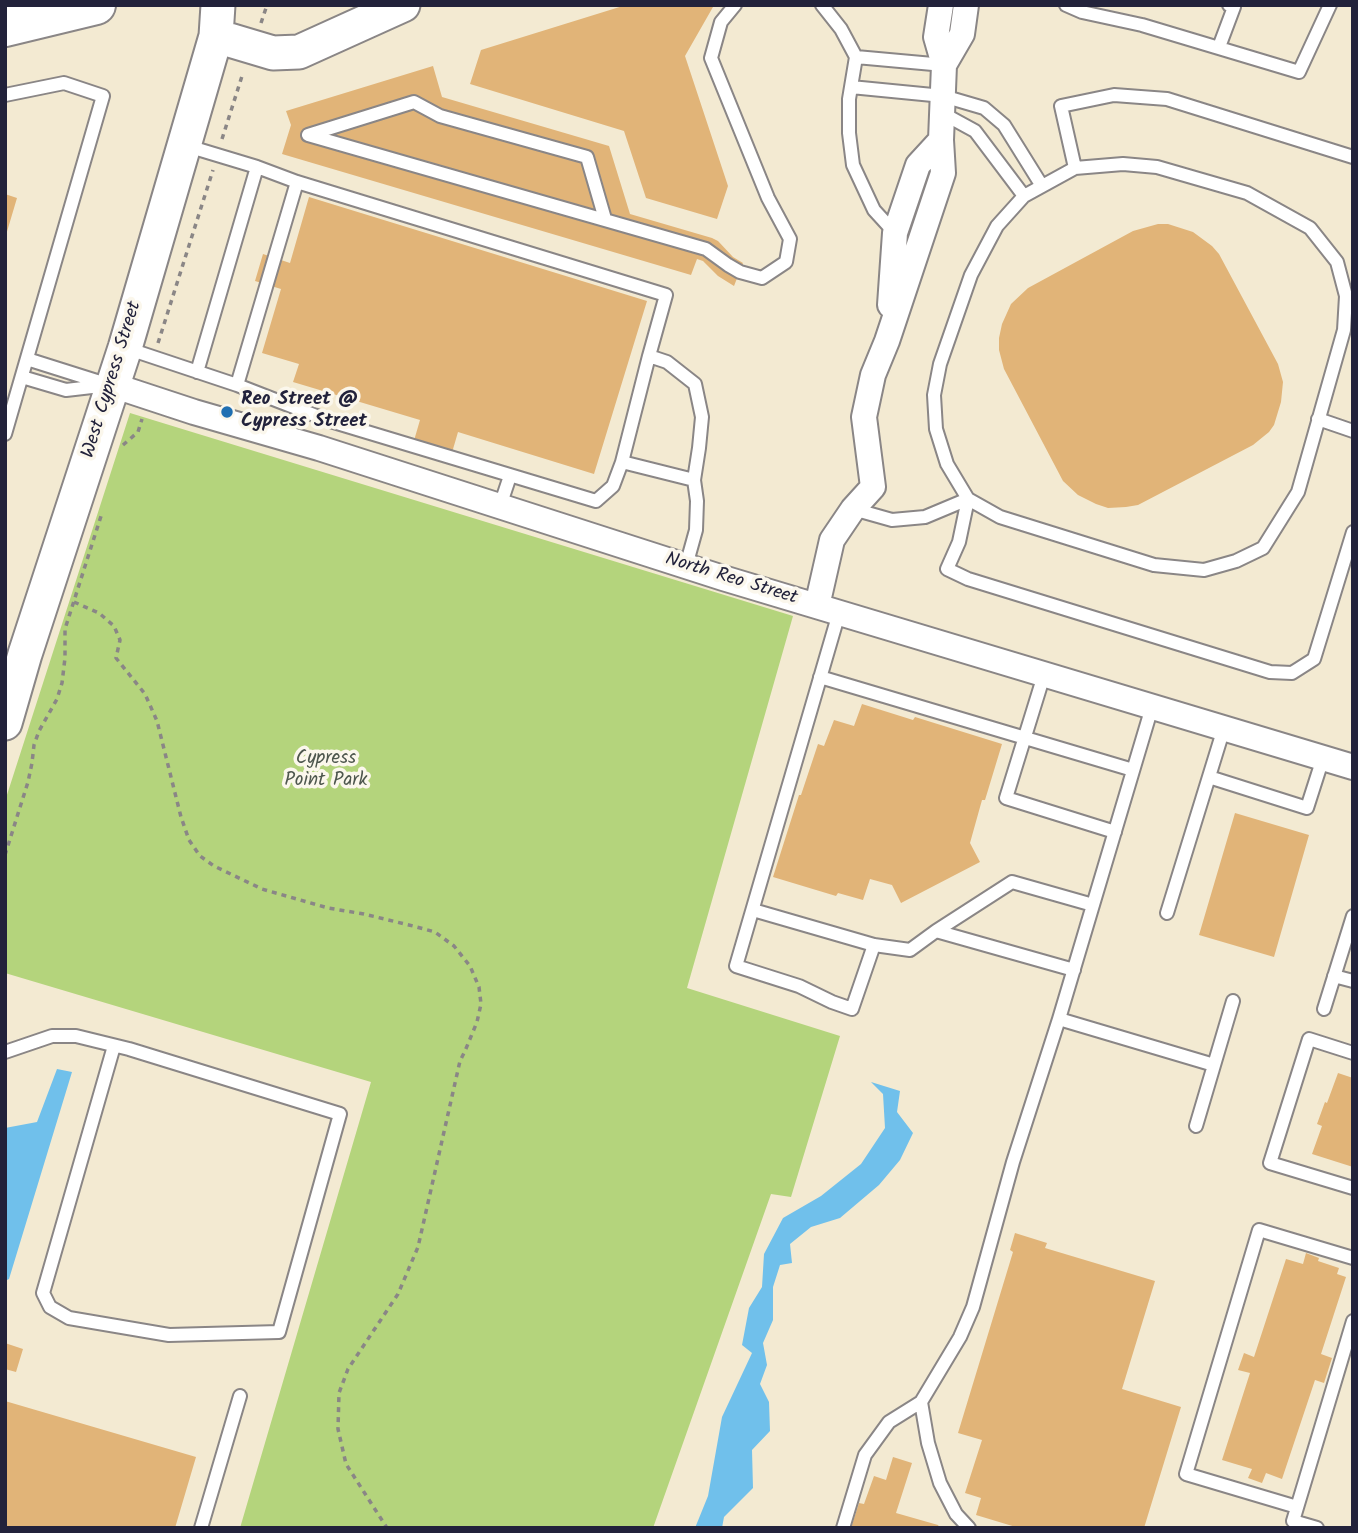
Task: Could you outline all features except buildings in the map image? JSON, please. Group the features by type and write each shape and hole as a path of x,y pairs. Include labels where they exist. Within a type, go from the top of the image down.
{"highway":[{"path":"5,27 96,5"}],"street":[{"path":"217,21 273,53 299,52 403,5"},
{"path":"828,609 832,540 853,509 873,487 864,417 873,375 943,173 941,140 944,65 936,37 941,5"},
{"path":"944,65 962,34 966,5"},
{"name":"West Cypress Street","path":"6,715 20,653 110,385 141,347 184,145 217,21 249,11"},
{"path":"887,341 895,233 918,165 941,140"},
{"name":"North Reo Street","path":"110,385 194,412 323,434 500,506 685,566 1353,767"}],"lane":[{"path":"604,219 587,157 440,116 414,102 308,135 706,249 740,272 762,278 786,262 790,239 768,198 711,58 721,22 735,5"},
{"path":"822,5 841,29 856,57 849,99 852,165 874,210 895,233"},
{"path":"1066,5 1082,12 1142,25 1299,72 1330,5"},
{"path":"1219,47 1233,6"},
{"path":"856,57 944,65"},
{"path":"5,95 64,83 103,96 5,434"},
{"path":"851,87 943,105 984,108 1004,125 1042,186"},
{"path":"1075,168 1061,106 1114,95 1167,99 1353,157"},
{"path":"943,105 975,131 1024,196"},
{"path":"141,347 197,372 237,385 323,434 510,476 596,501 613,486 622,462 666,295 184,145"},
{"path":"1123,164 1157,167 1247,193 1310,228 1337,262 1346,296 1344,330 1298,492 1262,548 1236,561 1205,570 1154,565 1000,517 968,499 947,464 936,429 934,395 940,364 971,275 998,226 1024,196 1075,168 1123,164"},
{"path":"197,372 257,167"},
{"path":"237,385 297,182"},
{"path":"649,356 667,362 695,384 702,417 694,480 697,501 696,530 685,566"},
{"path":"27,359 110,385"},
{"path":"22,377 66,390 110,385"},
{"path":"1318,419 1353,431"},
{"path":"622,462 694,480"},
{"path":"500,506 510,476"},
{"path":"853,509 892,520 925,517 968,499"},
{"path":"968,499 959,542 947,569 968,579 1270,672 1292,673 1314,659 1353,532"},
{"path":"828,609 820,677 736,966 799,986 852,1009 874,944"},
{"path":"1044,675 1006,798 1115,832"},
{"path":"820,677 1133,770"},
{"path":"843,1528 865,1455 889,1422 921,1402 960,1338 973,1307 1013,1162 1074,970 1152,707"},
{"path":"1167,913 1224,728"},
{"path":"1209,777 1307,808 1323,758"},
{"path":"752,910 874,944 910,950 1012,882 1093,905"},
{"path":"1324,1009 1353,916"},
{"path":"936,931 1074,970"},
{"path":"1334,976 1353,981"},
{"path":"1196,1126 1233,1001"},
{"path":"1059,1019 1214,1065"},
{"path":"5,1052 52,1036 76,1036 114,1046 340,1114 279,1332 169,1335 69,1318 51,1307 43,1293 114,1046"},
{"path":"1353,1053 1309,1039 1270,1163 1353,1188"},
{"path":"1297,1507 1186,1474 1259,1230 1353,1258"},
{"path":"1317,1528 1293,1521 1353,1321"},
{"path":"201,1528 240,1396"},
{"path":"921,1402 928,1443 940,1483 956,1514 969,1528"}],"path":[{"path":"249,11 267,5"},
{"path":"222,141 242,76"},
{"path":"141,347 213,169"},
{"path":"123,445 138,432"},
{"path":"5,855 28,782 34,745 62,683 65,629 103,509"},
{"path":"74,602 99,613 114,626 120,640 116,658 145,694 157,721 181,817 189,840 200,856 214,866 262,889 328,908 364,914 435,933 454,946 470,966 479,987 481,1004 477,1022 460,1061 418,1247 398,1294 348,1369 340,1392 338,1429 346,1464 387,1528"}],"green space":[{"name":"Cypress Point Park","path":"130,413 793,616 687,988 840,1036 791,1197 771,1194 653,1528 240,1528 371,1082 5,973 5,801"}],"water":[{"path":"57,1069 72,1072 9,1279 5,1281 5,1128 37,1122"},
{"path":"871,1082 900,1091 897,1112 913,1133 900,1160 879,1185 840,1218 811,1227 790,1244 792,1263 780,1265 773,1287 773,1320 763,1343 767,1365 760,1384 769,1402 770,1431 752,1450 753,1488 724,1517 722,1528 695,1528 708,1496 722,1417 752,1353 742,1345 749,1308 762,1287 764,1254 783,1218 821,1196 861,1164 885,1128 883,1094"}],"place":[{"name":"Reo Street @ Cypress Street","path":"227,412"}]}
